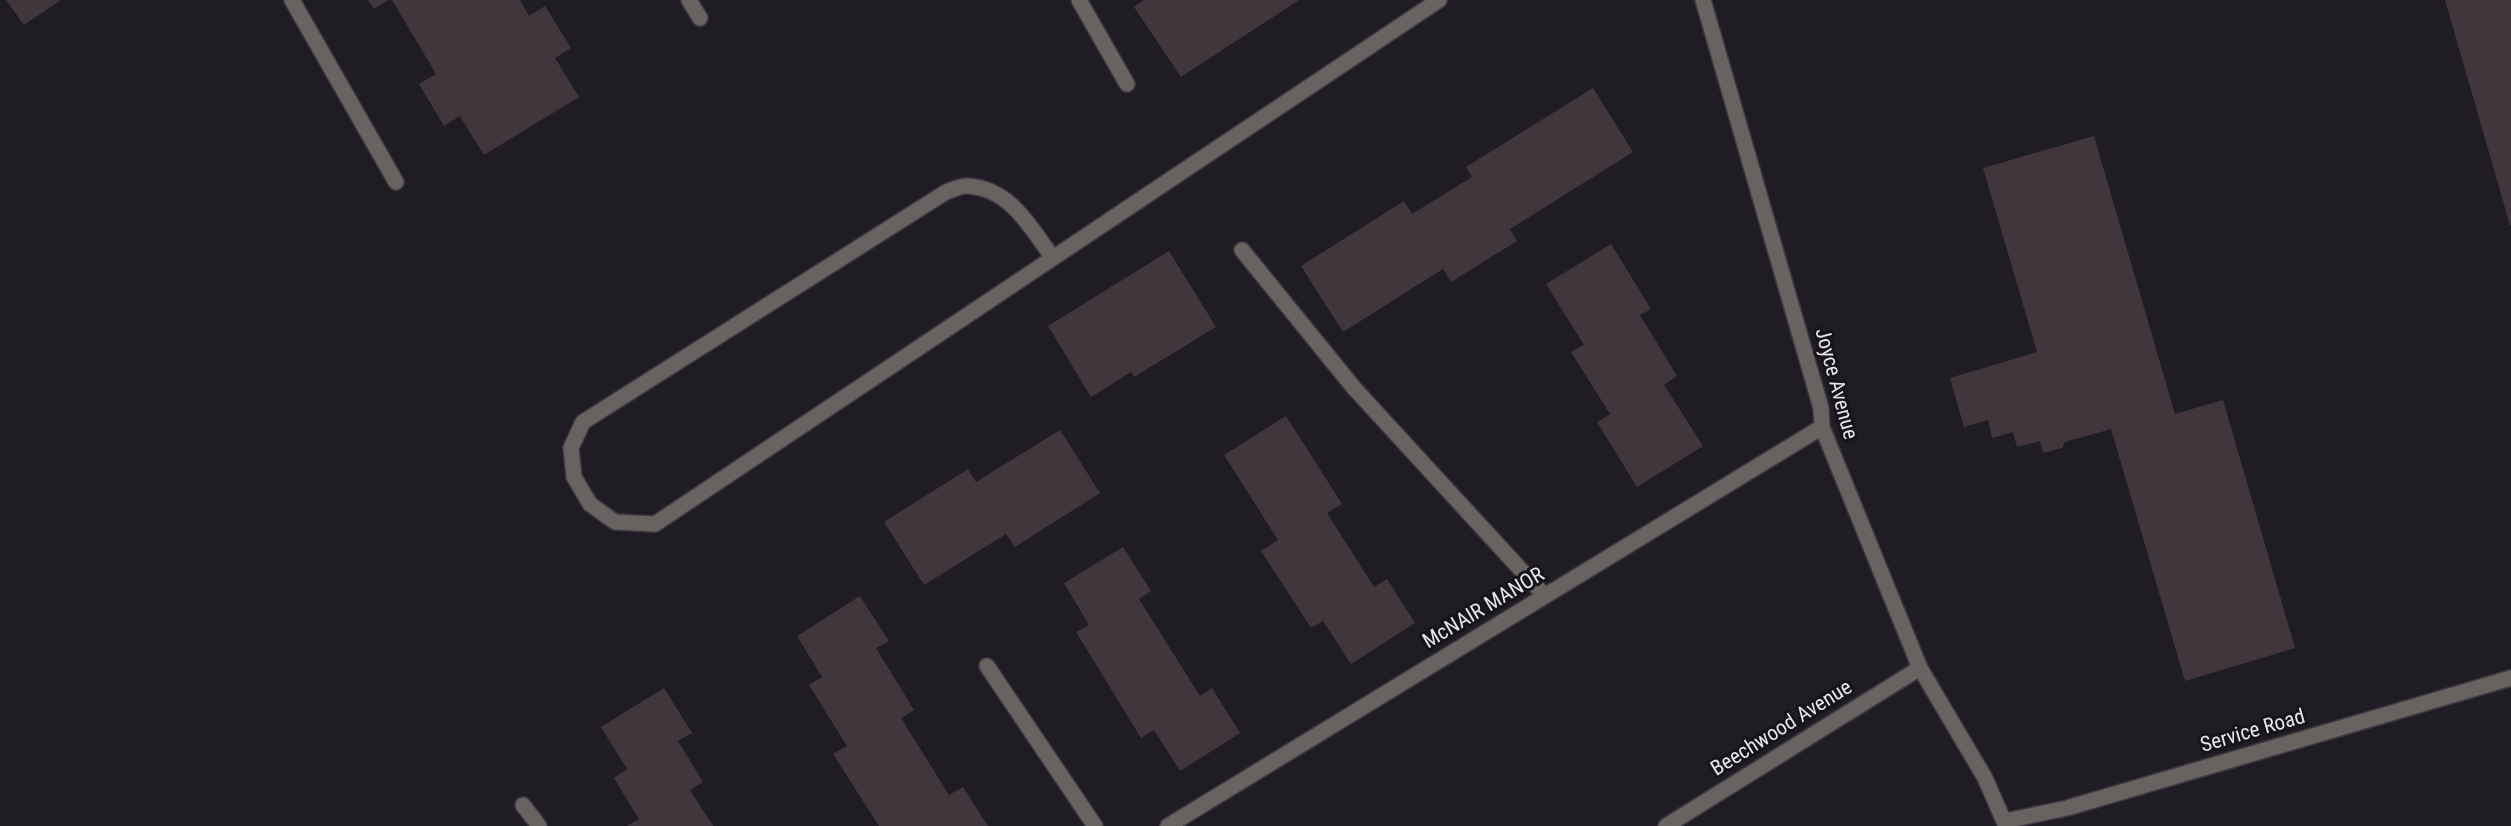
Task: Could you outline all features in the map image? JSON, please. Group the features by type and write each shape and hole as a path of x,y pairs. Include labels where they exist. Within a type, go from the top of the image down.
{"street":[{"path":"292,0 396,182"},
{"path":"689,0 700,18"},
{"path":"1079,0 1127,84"},
{"path":"1053,258 1014,205 996,192 966,185 946,192 583,422 571,448 574,477 590,504 615,522 655,524 1053,258 1439,0"},
{"name":"Joyce Avenue","path":"1703,0 1821,408 1822,427 1920,668 1985,778 2006,824"},
{"path":"1242,250 1354,388 1545,596"},
{"name":"McNAIR MANOR","path":"1168,826 1822,427"},
{"path":"987,666 1095,826"},
{"name":"Beechwood Avenue","path":"1666,826 1920,668"},
{"name":"Service Road","path":"2006,824 2511,678"},
{"path":"523,805 539,826"}],"building":[{"path":"6,0 61,0 24,25"},
{"path":"368,0 388,0 374,9"},
{"path":"392,0 520,0 529,16 545,6 571,48 555,58 579,97 484,155 460,116 444,126 419,84 436,74"},
{"path":"1144,0 1299,0 1181,77 1134,7"},
{"path":"2445,0 2511,0 2511,225 2510,225"},
{"path":"1593,88 1633,152 1510,229 1517,241 1451,282 1443,269 1343,332 1301,266 1404,201 1412,214 1472,177 1466,167"},
{"path":"2094,136 2175,414 2223,400 2295,648 2185,681 2111,429 2065,442 2062,448 2043,453 2040,441 2017,447 2013,432 1992,438 1988,420 1964,427 1950,378 2037,352 1983,168"},
{"path":"1611,244 1651,309 1640,315 1677,376 1664,385 1703,446 1637,487 1597,422 1610,414 1571,352 1584,345 1546,284"},
{"path":"1169,251 1216,327 1134,377 1131,372 1091,397 1048,326"},
{"path":"1286,416 1342,504 1327,513 1374,587 1387,579 1415,623 1351,664 1323,621 1311,628 1261,551 1278,540 1224,455"},
{"path":"1060,430 1100,493 1015,547 1006,534 924,585 884,522 968,469 976,482"},
{"path":"1123,547 1151,591 1139,599 1200,696 1212,688 1240,733 1180,771 1154,730 1141,738 1076,632 1089,625 1064,583"},
{"path":"860,596 889,641 876,648 914,710 901,718 949,795 963,787 988,826 879,826 833,754 847,746 809,685 822,677 797,636"},
{"path":"664,688 692,733 678,741 703,782 690,790 713,826 627,826 639,819 614,778 627,769 601,727"}]}
